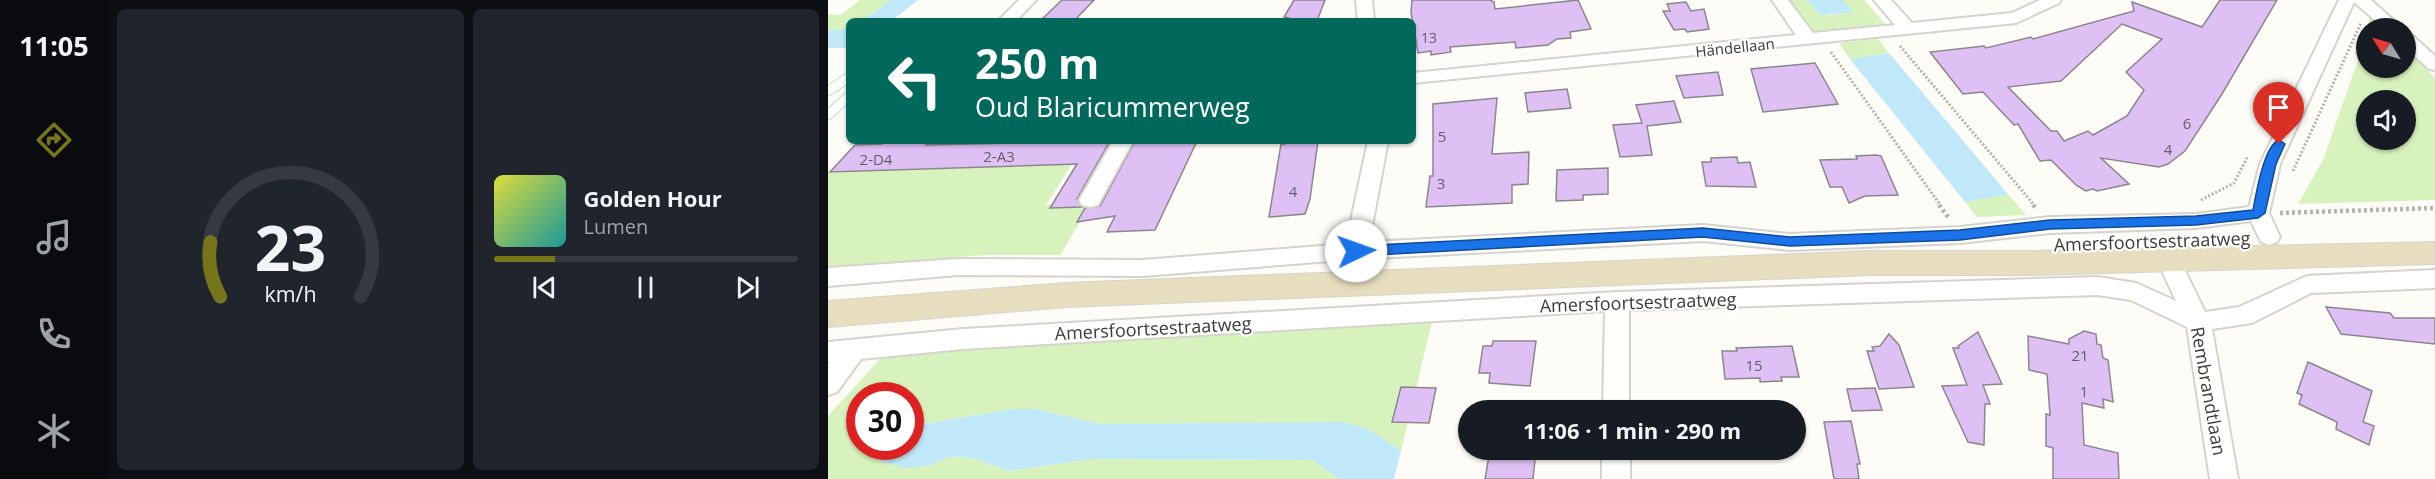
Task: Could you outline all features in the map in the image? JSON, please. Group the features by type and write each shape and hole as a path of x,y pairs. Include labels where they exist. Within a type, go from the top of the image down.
{"main road":[{"name":"Amersfoortsestraatweg","path":"2163,250 2270,221 2435,232"},
{"name":"Amersfoortsestraatweg","path":"828,314 1067,295 1870,263 2028,263 2163,250 2435,253"}],"street":[{"path":"1009,18 1028,0"},
{"path":"1364,0 1366,18"},
{"path":"1780,0 1815,39"},
{"path":"1882,0 1908,29"},
{"name":"Händellaan","path":"1416,78 2016,18 2054,0"},
{"path":"2270,221 2270,164 2347,0"},
{"path":"2365,3 2382,18"},
{"path":"2416,48 2435,65"},
{"path":"1090,200 1121,144"},
{"path":"1356,251 1377,144"},
{"name":"Amersfoortsestraatweg","path":"828,277 958,267 1143,268 1356,251 1703,233 1790,242 1960,235 2050,225 2270,221"},
{"name":"Rembrandtlaan","path":"2163,250 2198,322 2224,479"},
{"path":"2198,322 2243,316 2290,291 2307,285 2435,279"},
{"name":"Amersfoortsestraatweg","path":"828,352 975,338 1617,301 2098,286 2136,292 2198,322"},
{"path":"1616,400 1617,301"},
{"path":"828,384 855,348"},
{"path":"1616,460 1616,479"}],"lane":[{"path":"828,91 846,78"},
{"path":"828,115 846,99"}],"path":[{"path":"2292,172 2365,3"},
{"path":"1888,32 2050,225"},
{"path":"1815,39 1960,235"},
{"path":"2196,221 2188,206 2234,183 2252,148"},
{"path":"2270,221 2285,203"},
{"path":"2270,221 2435,208"}],"green space":[{"path":"860,0 891,0 866,18 846,18 846,28 828,31 828,14 841,15"},
{"path":"1787,0 1807,0 1817,11 1831,15 1852,12 1843,0 1864,0 1886,25 1812,33"},
{"path":"1878,39 1889,53 1850,59 1839,43"},
{"path":"2416,58 2435,78 2435,200 2298,204 2323,160 2356,66 2356,78 2416,78"},
{"path":"1072,164 1046,205 1091,204 1060,255 984,255 828,271 828,173"},
{"path":"2008,194 2026,215 1977,217 1965,202"},
{"path":"1432,322 1401,451 1370,430 1099,424 1036,409 1013,409 924,424 924,382 859,382 881,358 959,345"},
{"path":"846,396 846,460 880,460 928,466 951,456 976,459 1009,471 1091,459 1312,460 1339,479 828,479 828,416"}],"water":[{"path":"891,0 918,0 895,18 866,18"},
{"path":"1807,0 1843,0 1853,12 1822,15"},
{"path":"846,28 846,48 828,48 828,31"},
{"path":"1889,53 2008,194 1965,202 1850,59"},
{"path":"1013,409 1036,409 1099,424 1344,422 1370,430 1401,451 1394,479 1339,479 1312,460 1091,459 1009,471 976,459 952,456 928,466 905,468 880,461 924,460 924,424"}],"building":[{"path":"1062,0 1094,0 1077,18 1043,18"},
{"path":"1294,0 1325,0 1318,18 1284,17"},
{"path":"1412,0 1490,0 1494,2 1495,9 1578,0 1591,29 1570,32 1571,38 1557,39 1548,45 1516,48 1515,42 1450,47 1451,52 1431,55 1431,51 1418,53 1416,18 1412,18"},
{"path":"2220,0 2277,0 2222,94 2185,151 2168,164 2159,167 2101,158 2129,184 2097,191 2093,189 2086,191 2076,185 2051,160 2040,161 2018,124 2014,125 1983,92 1963,94 1930,52 1984,46 1986,48 2031,37 2033,39 2134,11 2132,2 2202,27","holes":["2122,24 2162,39 2126,72 2144,90 2127,116 2093,135 2088,131 2064,141 2057,131 2051,131 2008,87 2061,81"]},
{"path":"1686,2 1691,11 1704,9 1709,29 1687,32 1685,29 1674,30 1663,11 1670,11 1667,4"},
{"path":"1815,63 1838,104 1763,112 1751,69"},
{"path":"1718,72 1723,95 1684,98 1676,76"},
{"path":"1567,89 1571,108 1528,112 1525,93"},
{"path":"1497,98 1492,154 1529,152 1528,184 1512,185 1512,203 1426,207 1430,176 1433,176 1433,104"},
{"path":"1674,101 1681,122 1647,126 1652,155 1620,157 1613,125 1642,123 1636,105"},
{"path":"1108,144 1077,199 1082,207 1050,208 1077,164 830,172 855,145"},
{"path":"1133,144 1196,144 1155,230 1107,232 1115,216 1077,222 1085,208 1100,206"},
{"path":"1281,144 1318,144 1310,199 1305,214 1269,217"},
{"path":"1856,156 1881,156 1898,195 1865,196 1849,203 1842,187 1830,187 1820,160 1857,159"},
{"path":"1737,157 1738,163 1750,162 1756,187 1706,186 1702,162 1711,162 1711,158"},
{"path":"1608,168 1608,194 1583,195 1583,200 1556,201 1557,170"},
{"path":"2326,307 2390,313 2394,318 2435,318 2435,344 2341,334"},
{"path":"2084,331 2096,334 2097,344 2101,345 2103,358 2108,360 2113,402 2103,399 2104,408 2082,403 2084,445 2118,453 2119,479 2053,479 2053,448 2046,446 2046,414 2050,415 2047,374 2029,370 2028,336 2069,344 2069,339"},
{"path":"1978,332 2002,384 1983,385 1990,404 1985,404 1984,445 1968,442 1942,386 1967,385 1953,348 1959,348 1958,346"},
{"path":"1889,334 1899,345 1914,387 1879,389 1867,351 1874,351 1872,347 1880,346"},
{"path":"1493,341 1536,341 1530,386 1489,383 1490,373 1479,373 1483,346 1492,346"},
{"path":"1792,346 1799,377 1781,377 1782,381 1760,382 1760,378 1725,379 1722,351 1737,351 1736,348"},
{"path":"2308,362 2372,391 2363,422 2374,426 2369,445 2336,429 2337,422 2299,404 2302,395 2297,393"},
{"path":"1401,387 1436,388 1429,423 1392,422"},
{"path":"1875,388 1882,410 1852,411 1847,389"},
{"path":"1851,421 1860,464 1857,464 1859,479 1834,479 1824,422"},
{"path":"1488,460 1535,460 1533,479 1485,479"}],"route":[{"path":"1356,251 1703,233 1790,242 1960,235 2050,225 2196,221 2258,213 2270,164 2279,144"}]}
